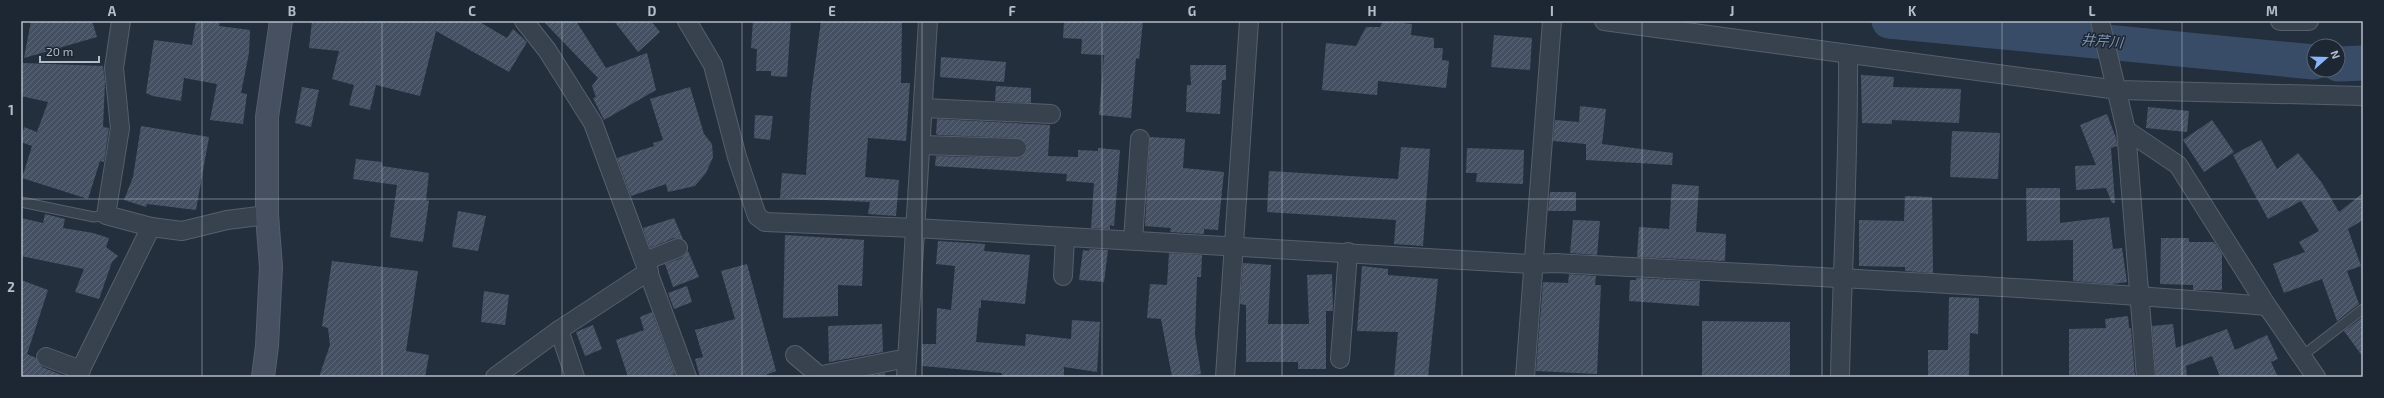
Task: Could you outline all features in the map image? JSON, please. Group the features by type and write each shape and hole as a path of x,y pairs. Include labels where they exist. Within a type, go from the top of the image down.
{"street":[{"path":"121,21 114,68 120,128 106,214 151,227 182,231 227,220 267,215"},
{"path":"263,377 267,346 271,267 267,215 267,117 281,21"},
{"path":"524,21 547,50 592,123 688,377"},
{"path":"687,21 714,65 737,157 758,216 765,222 915,228 1233,247 1348,252 1532,264 1556,263 2140,295 2267,306"},
{"path":"794,355 822,377 827,374 866,366 906,369 922,145 928,21"},
{"path":"1225,377 1249,21"},
{"path":"1525,377 1532,264 1552,21"},
{"path":"1604,21 1848,54 2116,83 2363,96"},
{"path":"2100,21 2126,130 2146,377"},
{"path":"2280,21 2309,21"},
{"path":"1840,377 1842,279 1849,133 1848,54"},
{"path":"924,108 1051,114"},
{"path":"2126,130 2178,165 2267,306 2316,377"},
{"path":"1133,240 1140,139"},
{"path":"922,145 1017,148"},
{"path":"46,357 79,374 151,227"},
{"path":"1063,276 1065,237"},
{"path":"495,377 647,266 678,248"},
{"path":"1340,359 1348,252"},
{"path":"559,330 575,377"}],"lane":[{"path":"21,202 94,218 106,214"},
{"path":"2302,356 2363,309"}],"building":[{"path":"31,21 92,21 97,37 24,58"},
{"path":"196,21 220,21 219,26 250,30 249,53 241,93 247,94 243,124 210,120 217,84 184,78 181,101 153,96 146,93 154,40 192,45"},
{"path":"312,21 478,21 507,38 513,29 527,42 509,72 436,31 420,96 376,85 370,110 349,105 354,85 332,79 339,51 309,48"},
{"path":"543,21 576,21 606,68 647,53 656,90 604,120 593,98 596,97 592,86 598,78"},
{"path":"614,21 651,21 660,32 638,52"},
{"path":"753,21 791,21 787,77 771,76 771,71 756,71 757,49 751,48"},
{"path":"821,21 902,21 901,83 910,83 906,141 868,138 865,177 899,180 896,216 868,214 870,202 780,198 782,173 806,175 811,95"},
{"path":"1064,21 1143,21 1139,59 1136,58 1131,118 1099,115 1104,55 1081,54 1082,39 1063,38"},
{"path":"1383,21 1412,24 1411,35 1434,38 1434,48 1443,48 1442,60 1449,61 1446,88 1378,81 1377,95 1322,90 1326,43 1356,46 1366,27 1380,27"},
{"path":"1494,35 1532,38 1530,70 1491,67"},
{"path":"941,57 1006,62 1004,82 940,77"},
{"path":"23,63 103,66 105,82 103,127 109,128 104,162 100,161 88,199 22,178 32,146 21,142 24,127 37,132 48,102 21,96"},
{"path":"1190,65 1226,65 1226,80 1222,80 1220,114 1186,112 1187,85 1191,85"},
{"path":"1861,75 1894,77 1893,87 1961,89 1959,123 1892,120 1892,124 1862,123"},
{"path":"996,86 1031,88 1031,103 995,101"},
{"path":"302,87 319,90 311,127 295,123"},
{"path":"690,87 704,134 712,144 713,157 706,173 695,186 668,192 666,184 631,196 617,158 654,146 653,143 663,140 650,99"},
{"path":"1580,106 1606,109 1602,144 1673,153 1672,165 1586,160 1586,144 1553,141 1555,120 1579,122"},
{"path":"2148,107 2189,111 2187,132 2146,128"},
{"path":"2107,114 2116,138 2117,146 2111,148 2115,203 2112,203 2106,188 2076,190 2075,166 2096,165 2080,125"},
{"path":"755,115 773,116 770,140 754,138"},
{"path":"937,119 1050,125 1048,156 1078,157 1078,150 1098,151 1098,148 1120,150 1114,226 1110,225 1110,229 1091,228 1094,183 1066,181 1067,174 935,166 936,156 1017,158 1022,157 1027,149 1026,143 1017,138 938,135 936,134"},
{"path":"2212,120 2234,152 2204,172 2183,140"},
{"path":"141,126 209,137 196,210 147,204 146,207 124,200 133,177"},
{"path":"1952,131 2000,133 1998,179 1950,177"},
{"path":"1150,137 1185,139 1183,168 1224,172 1218,230 1204,229 1204,234 1170,232 1171,228 1145,226"},
{"path":"2261,140 2277,169 2298,153 2322,183 2339,212 2363,193 2363,220 2348,229 2361,266 2347,271 2359,304 2337,321 2322,279 2284,293 2273,264 2305,252 2299,242 2319,231 2301,201 2268,219 2233,155"},
{"path":"1401,147 1430,149 1423,246 1394,244 1396,220 1267,212 1269,171 1398,179"},
{"path":"1467,148 1524,150 1523,184 1476,182 1477,173 1466,173"},
{"path":"356,159 382,162 382,166 429,173 426,200 429,201 423,242 390,237 397,185 353,179"},
{"path":"1672,184 1699,186 1696,232 1726,234 1725,261 1637,257 1639,227 1669,229"},
{"path":"2026,188 2060,188 2060,223 2109,217 2113,249 2122,248 2127,282 2111,284 2073,281 2073,240 2027,241"},
{"path":"1550,192 1576,192 1576,211 1548,211"},
{"path":"1905,196 1932,197 1933,273 1905,271 1905,267 1859,266 1859,220 1904,221"},
{"path":"458,211 486,216 478,251 452,247"},
{"path":"45,214 65,219 63,228 93,233 109,238 106,247 118,256 112,262 99,299 75,292 84,269 21,256 21,218 43,223"},
{"path":"674,218 683,239 674,238 650,248 643,228"},
{"path":"1573,220 1600,221 1597,255 1570,253"},
{"path":"785,235 864,240 862,286 838,285 838,316 783,318"},
{"path":"2161,238 2189,238 2189,242 2214,242 2222,254 2222,290 2193,290 2193,285 2160,284"},
{"path":"938,241 985,244 984,251 1030,255 1025,304 981,300 976,342 1025,346 1026,334 1071,339 1072,320 1100,322 1097,372 1064,367 1064,377 1002,377 1002,373 922,366 922,344 936,344 937,308 951,310 955,266 936,264"},
{"path":"1089,249 1108,250 1104,282 1079,280 1083,250 1089,251"},
{"path":"688,251 699,277 673,287 665,264 682,258"},
{"path":"1169,253 1202,255 1201,277 1197,277 1195,335 1201,374 1172,377 1161,319 1147,318 1150,284 1167,285"},
{"path":"332,261 418,271 406,351 429,355 425,377 319,377 330,345 328,328 322,326"},
{"path":"1243,263 1271,265 1268,324 1309,324 1307,275 1332,274 1333,311 1326,311 1326,369 1298,369 1298,362 1246,362 1246,305 1240,304"},
{"path":"747,264 776,371 761,377 700,377 695,359 703,357 695,330 735,319 721,271"},
{"path":"1362,266 1388,269 1388,275 1438,279 1428,377 1394,377 1398,332 1357,331"},
{"path":"1569,274 1596,276 1595,285 1601,285 1597,374 1536,371 1543,282 1568,283"},
{"path":"1636,278 1700,281 1699,306 1629,301 1630,280 1636,280"},
{"path":"21,280 48,290 27,354 36,358 42,367 67,377 21,377"},
{"path":"687,286 692,302 674,309 668,293"},
{"path":"484,291 509,295 505,325 481,322"},
{"path":"1949,297 1979,298 1978,334 1970,333 1969,377 1928,377 1928,350 1948,350"},
{"path":"652,312 675,374 667,377 628,377 616,340 644,330 640,317"},
{"path":"2128,316 2129,328 2131,328 2135,377 2069,377 2069,329 2106,328 2105,319"},
{"path":"2363,317 2363,357 2344,331"},
{"path":"1702,321 1790,322 1790,377 1702,377"},
{"path":"882,324 883,352 829,362 828,326"},
{"path":"2173,324 2176,348 2227,329 2235,350 2267,335 2278,359 2271,362 2278,377 2220,377 2212,356 2186,366 2187,377 2156,377 2152,326"},
{"path":"593,325 602,349 585,356 576,332"},
{"path":"885,373 885,377 866,377"}],"waterway":[{"name":"井芹川","path":"1889,21 2306,61"},
{"name":"井芹川","path":"2346,64 2363,63"}]}
